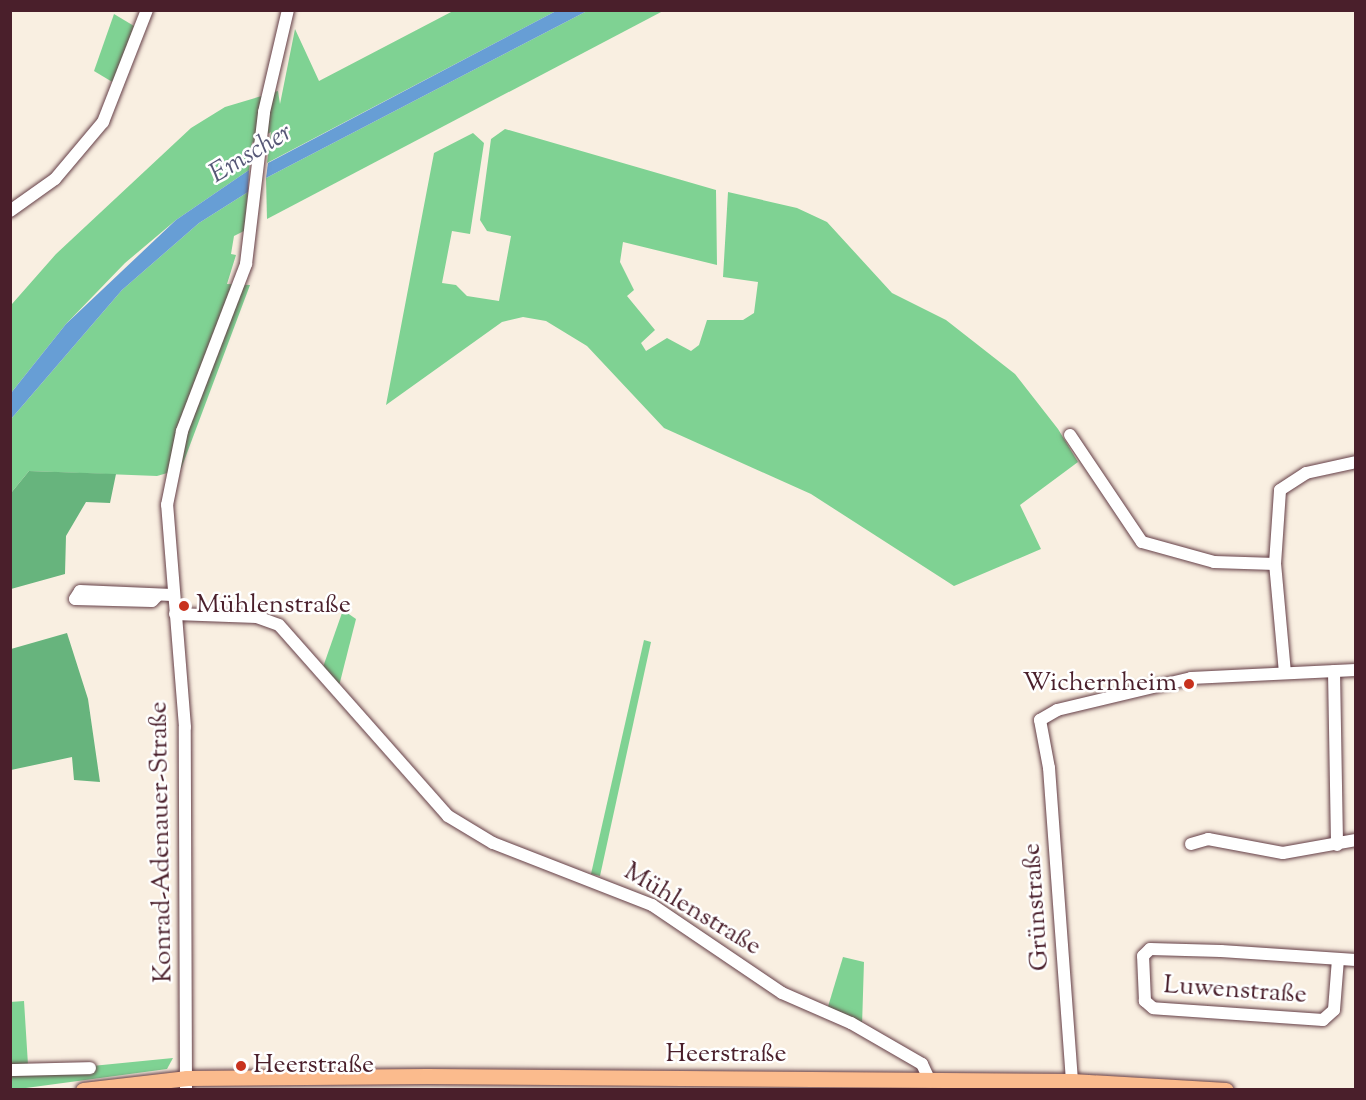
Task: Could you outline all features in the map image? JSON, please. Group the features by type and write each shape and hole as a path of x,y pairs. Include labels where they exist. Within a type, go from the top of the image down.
{"main road":[{"name":"Heerstraße","path":"83,1089 187,1084 930,1081 1072,1081 1226,1089"}],"street":[{"path":"10,211 74,160 103,122 147,10"},
{"name":"Konrad-Adenauer-Straße","path":"187,1084 185,727 166,525 175,456 242,276 254,215 261,137 288,10"},
{"path":"1070,435 1142,542 1214,562 1275,564"},
{"path":"1356,462 1321,468 1285,483 1279,498 1275,564 1285,673 1356,670"},
{"path":"157,596 152,601 75,599 80,591 150,591 157,596 172,595"},
{"name":"Mühlenstraße","path":"175,614 257,617 279,625 448,816 493,843 652,905 782,993 851,1023 922,1064 930,1081"},
{"path":"1334,671 1337,845"},
{"name":"Grünstraße","path":"1072,1081 1048,765 1039,727 1057,710 1191,678 1285,673"},
{"path":"1191,844 1208,839 1283,853 1356,840"},
{"name":"Luwenstraße","path":"1338,959 1334,1010 1323,1020 1153,1008 1145,1001 1143,956 1150,949 1338,959 1356,960"},
{"path":"10,1070 90,1068"}],"green space":[{"path":"453,11 556,11 267,163 271,132 252,143 249,170 176,220 125,263 66,324 11,393 12,304 56,254 191,128 225,107 278,91 280,104 295,29 319,81"},
{"path":"587,11 663,11 267,219 266,178"},
{"path":"114,14 134,26 114,83 94,71"},
{"path":"505,129 716,190 717,265 623,242 620,262 634,290 627,296 655,330 641,343 646,351 667,338 691,351 699,345 707,320 743,320 754,313 758,282 723,277 728,192 797,208 827,222 892,293 946,320 1015,374 1058,429 1078,462 1020,505 1041,549 954,586 811,494 664,428 587,346 546,321 523,317 502,322 386,405 434,153 473,133 484,143 470,234 452,231 442,283 456,285 467,296 499,301 511,236 487,231 480,220 491,139"},
{"path":"248,192 244,231 234,236 231,254 236,255 227,284 250,285 181,469 157,476 29,471 11,493 11,419 122,290 199,223"},
{"path":"29,471 116,474 110,503 86,502 66,536 65,574 11,589 11,493"},
{"path":"343,610 356,619 339,686 323,667"},
{"path":"67,633 88,699 100,782 74,780 72,757 11,770 11,649"},
{"path":"644,640 651,642 600,876 591,874"},
{"path":"843,957 864,962 862,1025 827,1010"},
{"path":"24,1001 28,1065 11,1065 10,1002"},
{"path":"173,1058 167,1069 11,1090 11,1074"}],"water":[{"path":"556,11 587,11 266,178 268,163"},
{"path":"249,170 248,192 199,223 122,290 11,419 11,393 66,324 176,220"}],"place":[{"name":"Mühlenstraße","path":"184,606"},
{"name":"Wichernheim","path":"1189,684"},
{"name":"Heerstraße","path":"241,1066"}],"water label":[{"name":"Emscher","path":"251,154"}]}
